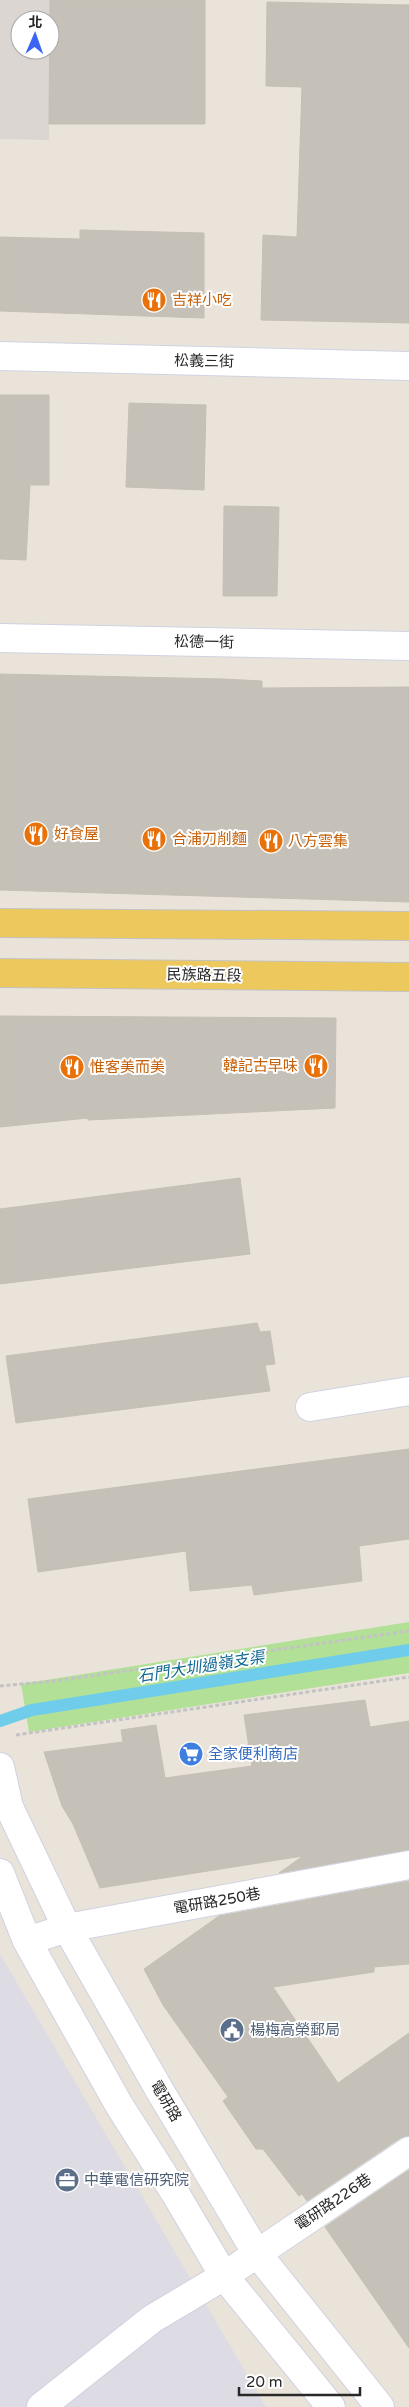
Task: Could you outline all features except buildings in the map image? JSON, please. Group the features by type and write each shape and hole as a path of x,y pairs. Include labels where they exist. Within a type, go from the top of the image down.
{"main road":[{"path":"0,924 409,926"},
{"name":"民族路五段","path":"0,973 409,977"}],"street":[{"name":"松義三街","path":"0,356 409,366"},
{"name":"松德一街","path":"0,638 409,646"},
{"path":"310,1407 409,1391"},
{"name":"電研路","path":"0,1767 9,1806 67,1928 160,2091 256,2252 380,2407"},
{"name":"電研路250巷","path":"27,1941 67,1928 409,1865"},
{"path":"0,1873 27,1941 119,2106 224,2276 331,2407"},
{"name":"電研路226巷","path":"41,2407 152,2319 224,2276 256,2252 409,2151"}],"path":[{"path":"0,1686 54,1681 409,1631"},
{"path":"7,1738 30,1732 409,1677"}],"shaded area":[{"path":"0,0 50,0 50,10 10,10 10,60 50,60 49,140 0,139"},
{"name":"中華電信研究院","path":"0,1954 266,2407 0,2407"}],"green space":[{"path":"409,1622 409,1673 29,1732 21,1684"}],"waterway":[{"name":"石門大圳過嶺支渠","path":"0,1721 32,1710 409,1650"}],"place":[{"name":"吉祥小吃","path":"154,300"},
{"name":"好食屋","path":"36,834"},
{"name":"合浦刀削麵","path":"154,839"},
{"name":"八方雲集","path":"271,841"},
{"name":"韓記古早味","path":"316,1066"},
{"name":"惟客美而美","path":"72,1067"},
{"name":"全家便利商店","path":"191,1754"},
{"name":"楊梅高榮郵局","path":"232,2030"},
{"name":"中華電信研究院","path":"67,2180"}]}
